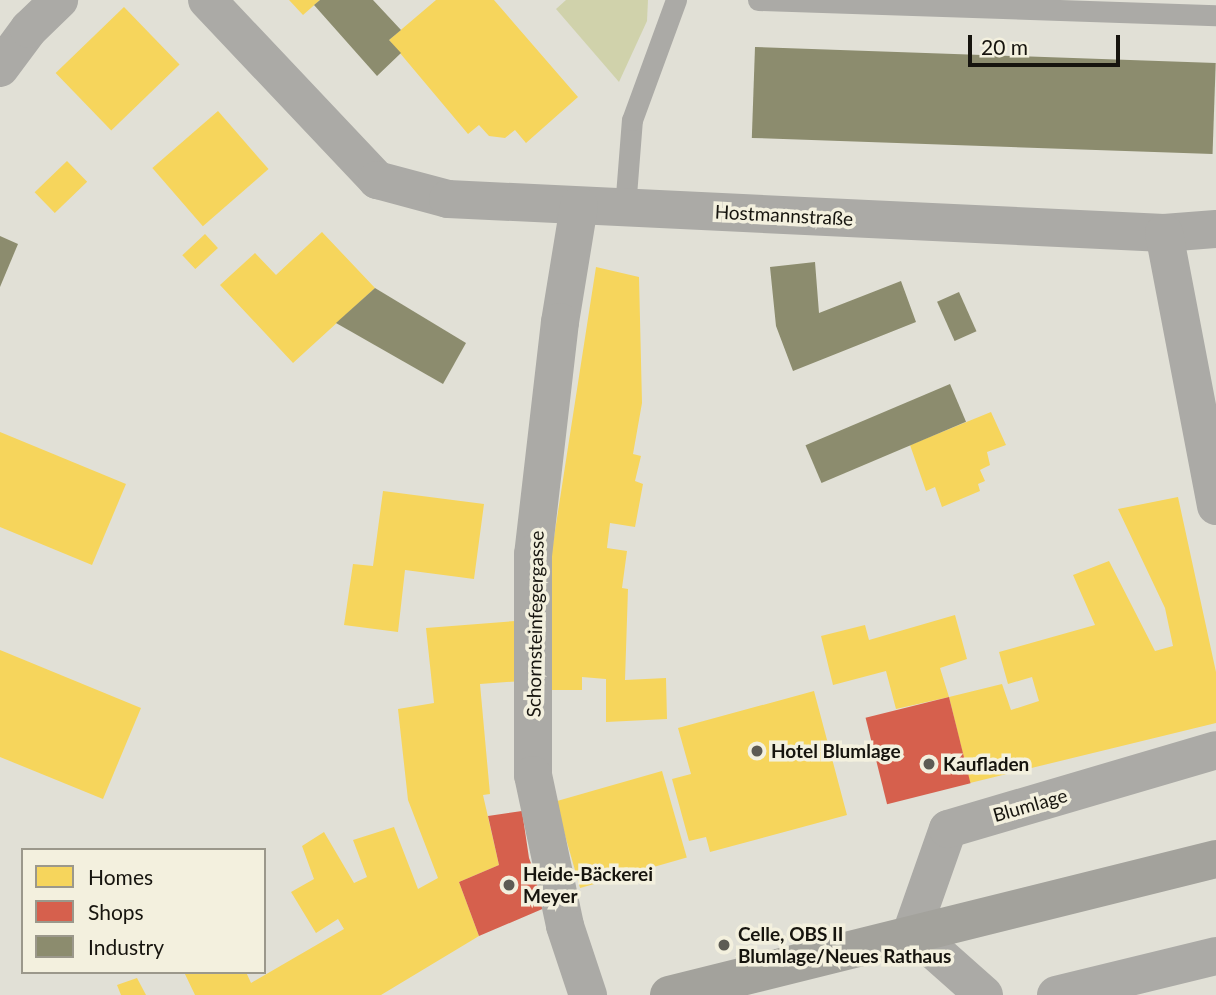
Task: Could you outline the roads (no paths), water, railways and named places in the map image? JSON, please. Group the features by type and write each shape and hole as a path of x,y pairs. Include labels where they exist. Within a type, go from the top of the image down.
{"main road":[{"path":"669,995 912,931 1216,859"}],"street":[{"path":"0,68 29,29 60,0"},
{"name":"Hostmannstraße","path":"207,0 377,180 448,199 1164,233 1216,229"},
{"name":"Schornsteinfegergasse","path":"579,206 560,322 533,554 533,775 565,926 588,995"},
{"path":"1164,233 1216,506"},
{"name":"Blumlage","path":"912,931 948,829 1216,750"},
{"path":"912,931 984,995"},
{"path":"1056,995 1216,956"}],"lane":[{"path":"625,208 632,120 676,0"},
{"path":"758,0 1216,15"}],"place":[{"name":"Hotel Blumlage","path":"757,751"},
{"name":"Kaufladen","path":"929,764"},
{"name":"Heide-Bäckerei Meyer","path":"509,885"},
{"name":"Celle, OBS II Blumlage/Neues Rathaus","path":"724,945"}]}
